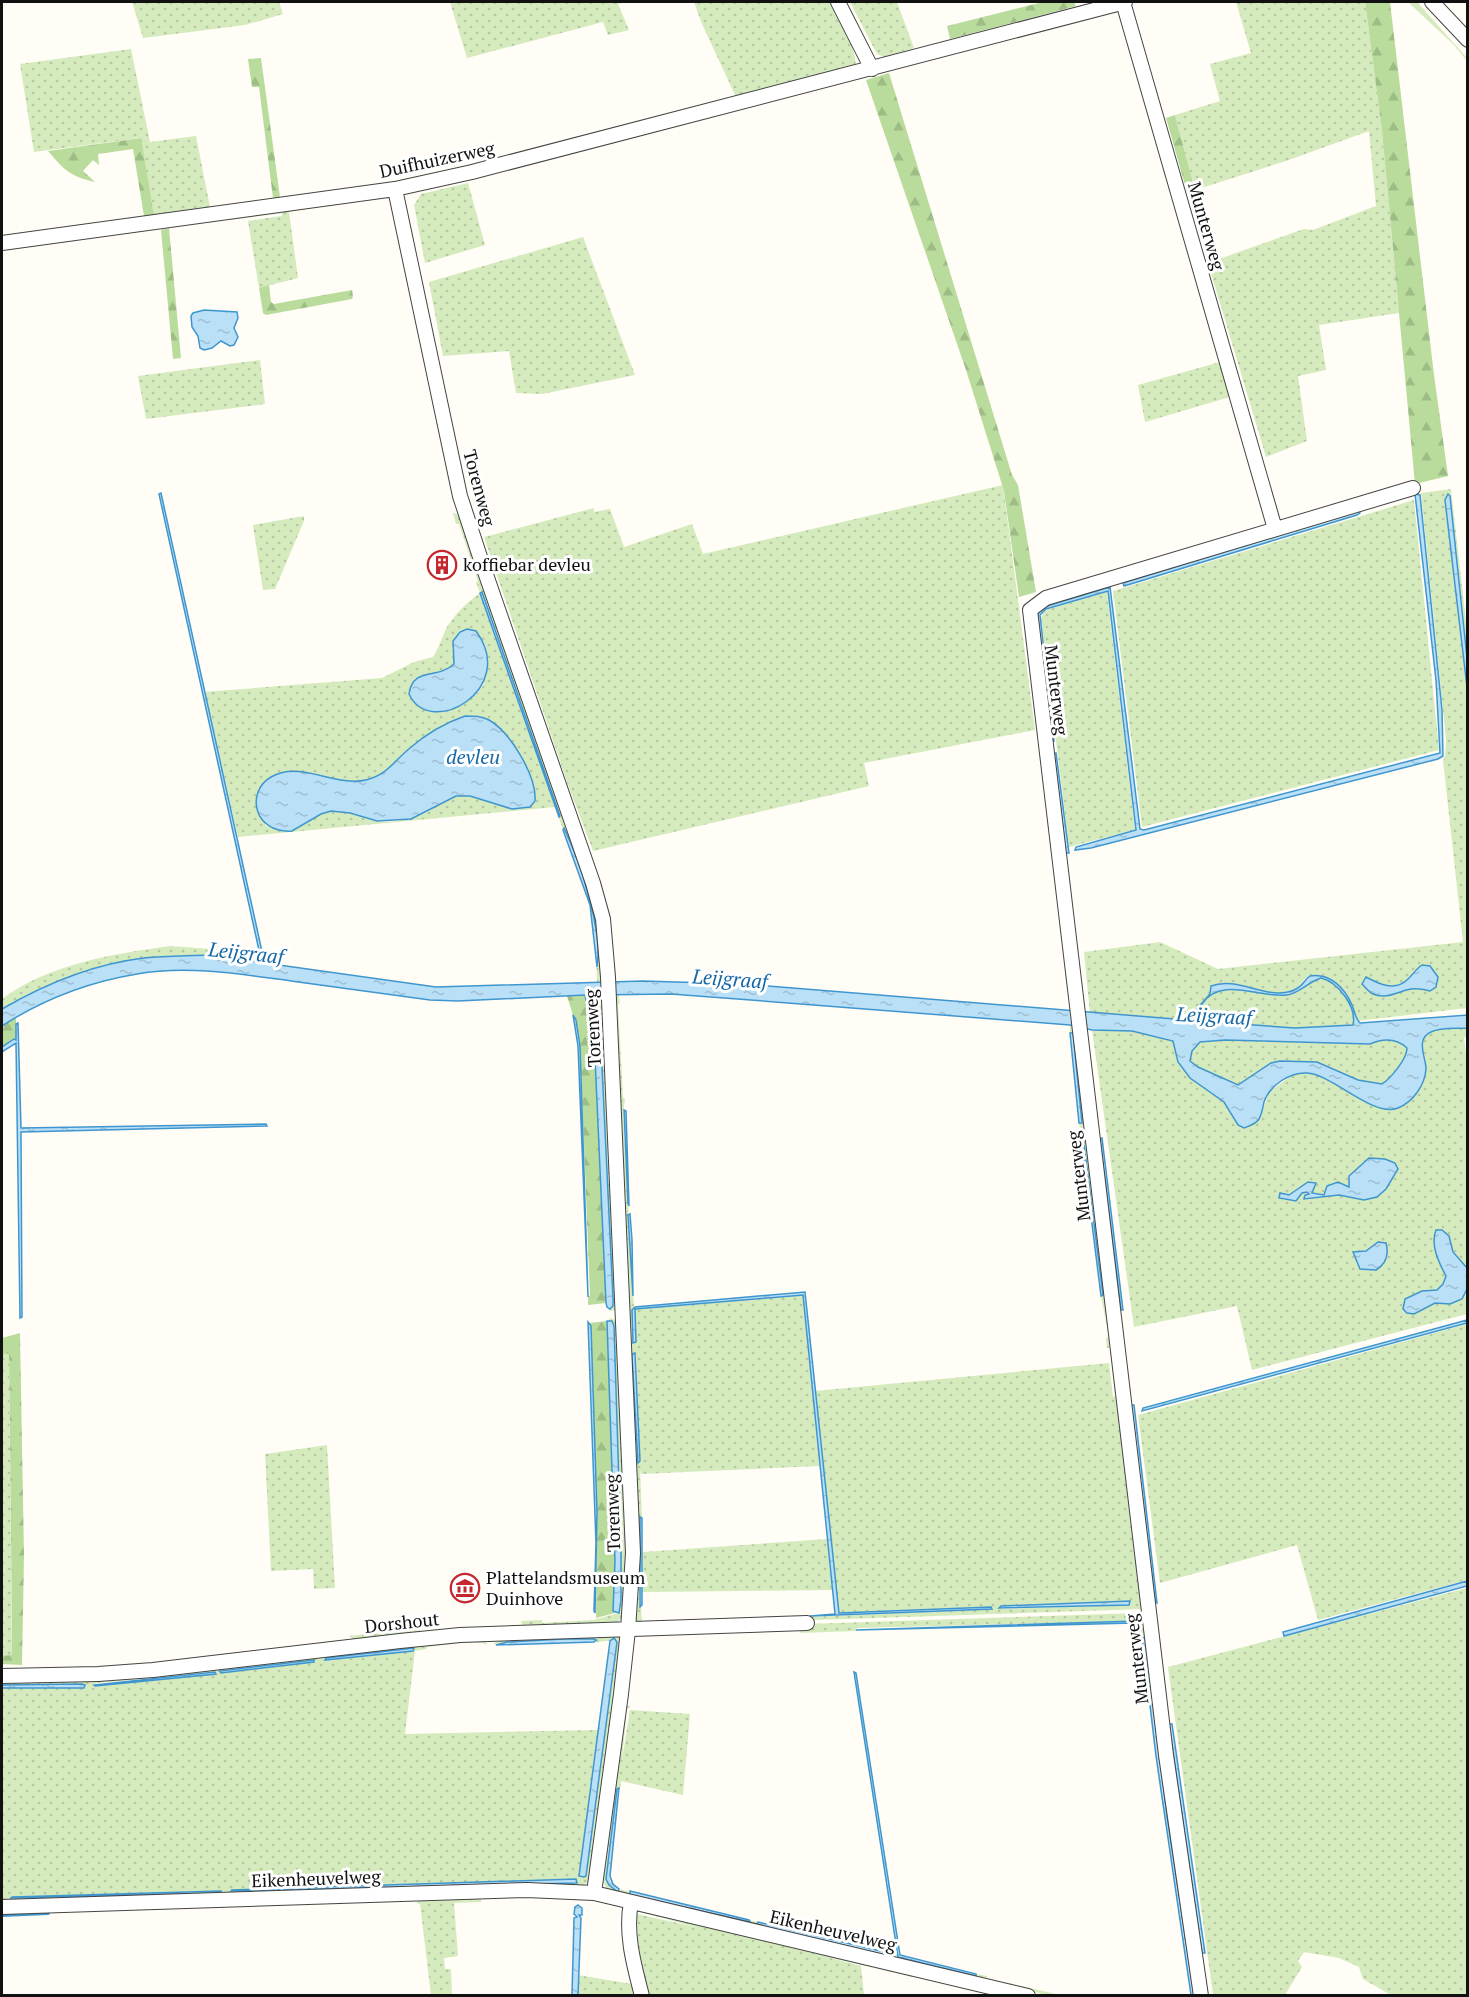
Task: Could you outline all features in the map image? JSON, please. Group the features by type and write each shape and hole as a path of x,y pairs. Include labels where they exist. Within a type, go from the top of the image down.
{"street":[{"path":"838,2 872,69"},
{"name":"Duifhuizerweg","path":"2,243 395,189 472,172 1124,2"},
{"name":"Munterweg","path":"1124,2 1275,529"},
{"path":"1432,2 1467,40"},
{"name":"Torenweg","path":"395,189 460,496 593,883 603,919 608,977 633,1554 621,1694 594,1893"},
{"name":"Munterweg","path":"1201,1995 1166,1755 1030,610 1046,598 1413,488"},
{"name":"Dorshout","path":"2,1676 98,1674 153,1670 460,1635 807,1623"},
{"name":"Eikenheuvelweg","path":"2,1907 527,1890 594,1893 1028,1995"},
{"path":"631,1902 629,1931 632,1955 642,1995"}],"green space":[{"path":"132,2 279,2 283,14 245,25 143,38"},
{"path":"450,2 625,2 618,4 629,30 608,35 603,22 467,58"},
{"path":"694,2 831,2 850,40 856,65 736,97"},
{"path":"850,2 897,2 914,48 884,57 877,54"},
{"path":"1043,2 1074,2 1076,6 950,39 947,26"},
{"path":"1236,2 1365,2 1382,131 1399,313 1319,325 1326,370 1298,376 1307,441 1266,457 1208,263 1304,229 1313,230 1376,206 1369,131 1195,190 1175,115 1220,101 1210,64 1251,53"},
{"path":"1365,2 1390,2 1448,476 1415,484 1382,131"},
{"path":"1408,2 1417,2 1467,58 1467,61 1453,44"},
{"path":"131,49 150,142 196,136 210,207 154,215 140,138 34,152 20,64"},
{"path":"261,58 280,197 273,198 259,87 252,87 248,59"},
{"path":"889,73 1012,475 1018,485 1036,592 1019,597 1004,491 966,370 866,80"},
{"path":"1175,115 1195,190 1187,192 1166,118"},
{"path":"141,138 154,215 144,216 133,149 98,154 99,165 93,160 83,171 95,182 68,172 48,151"},
{"path":"468,183 485,245 425,263 414,205 421,194"},
{"path":"312,206 313,208 289,212 298,278 259,288 248,221 282,216 282,213 229,220 228,216"},
{"path":"169,228 181,358 173,359 161,230"},
{"path":"583,237 635,375 542,394 516,393 509,351 443,356 429,282"},
{"path":"269,285 271,302 274,304 352,290 353,296 352,299 266,315 263,313 259,288"},
{"path":"260,360 265,404 146,419 138,376"},
{"path":"1220,362 1230,397 1145,422 1138,385"},
{"path":"1003,485 1035,730 864,763 869,786 593,851 568,785 484,537 594,508 594,512 610,509 624,547 692,524 703,554"},
{"path":"1451,489 1468,639 1467,658 1450,496 1458,607 1468,687 1467,1008 1357,1021 1344,993 1335,984 1319,975 1305,979 1296,989 1287,993 1268,992 1229,983 1211,986 1210,994 1187,1020 1090,1014 1084,952 1160,942 1218,969 1463,942 1443,760 1446,740 1421,493","holes":["1414,970 1430,991 1414,989 1388,996 1378,996 1362,984 1366,977 1387,985 1398,985 1404,982"]},
{"path":"1414,500 1439,750 1142,827 1113,591"},
{"path":"453,513 460,515 594,896 605,982 597,982 595,926 585,885 558,816 560,815 482,593 480,594 555,807 238,837 205,692 382,678 414,662 433,657 450,622 480,593 459,524 456,524","holes":["476,631 486,646 484,684 479,691 450,709 431,712 418,706 421,675 440,673 453,667 455,658 452,648","465,716 478,717 490,722 501,730 518,751 534,788 525,808 508,807 475,797 458,796 451,797 415,817 388,822 332,811 322,813 285,831 265,825 268,778 292,773 339,781 369,779 379,775 439,730"]},
{"path":"304,516 304,521 275,589 263,590 253,525"},
{"path":"1107,592 1135,830 1069,847 1041,618 1049,609"},
{"path":"170,946 260,955 263,963 193,956 128,961 96,968 65,979 2,1009 2,999 20,987 61,969 104,957"},
{"path":"1321,978 1334,984 1349,1003 1353,1025 1295,1028 1198,1021 1198,1012 1202,1004 1210,995 1221,991 1232,989 1281,995 1292,994"},
{"path":"605,994 617,1310 610,1311 607,1307 609,1309 613,1306 601,1046 593,995"},
{"path":"612,994 619,995 620,1003 618,1004 625,1100 623,1112 634,1308 632,1310 633,1343 636,1342 634,1309 804,1295 820,1466 641,1474 640,1469 642,1517 639,1520 641,1565 639,1606 642,1622 992,1609 991,1607 839,1614 815,1391 1109,1363 1113,1397 1115,1396 1110,1348 1107,1348 1106,1338 1109,1337 1101,1296 1103,1295 1083,1136 1081,1136 1079,1123 1082,1123 1070,1025 1076,1027 1143,1609 634,1626","holes":["634,1354 636,1355 640,1461 638,1463","1130,1601 1129,1605 1001,1609 1000,1607"]},
{"path":"585,995 594,1035 606,1303 588,1305 590,1295 580,1046 578,1031 567,996"},
{"path":"16,1016 16,1040 2,1047 2,1026"},
{"path":"1467,1028 1467,1036 1464,1038 1468,1068 1467,1268 1434,1235 1438,1261 1446,1276 1443,1284 1437,1290 1422,1291 1414,1314 1435,1303 1443,1304 1466,1294 1467,1289 1467,1314 1252,1370 1237,1306 1134,1327 1092,1030 1132,1031 1173,1041 1178,1062 1190,1078 1224,1102 1238,1125 1244,1127 1260,1119 1269,1092 1295,1073 1314,1073 1378,1107 1396,1109 1413,1097 1422,1085 1426,1065 1423,1042 1426,1035 1439,1029","holes":["1369,1158 1385,1159 1386,1189 1371,1197 1337,1195 1307,1199 1308,1192 1302,1193 1294,1200 1284,1200 1280,1193 1289,1195 1308,1182 1313,1188 1311,1193 1324,1195 1327,1186 1338,1182 1349,1187 1352,1173"]},
{"path":"1390,1040 1407,1049 1398,1068 1382,1084 1360,1081 1317,1063 1302,1062 1238,1085 1190,1061 1192,1050 1200,1041 1370,1044"},
{"path":"610,1318 618,1321 628,1562 625,1616 614,1624 523,1628 521,1621 542,1620 542,1623 593,1620 619,1613 621,1548 614,1326 613,1321 608,1321"},
{"path":"607,1321 615,1561 613,1606 615,1613 596,1618 597,1512 589,1323"},
{"path":"1467,1324 1467,1580 1318,1620 1297,1545 1160,1583 1138,1415"},
{"path":"20,1333 24,1556 22,1665 2,1664 2,1656 12,1655 12,1628 9,1353 2,1355 2,1338"},
{"path":"9,1352 12,1656 2,1656 2,1355"},
{"path":"327,1445 335,1588 314,1589 313,1569 271,1571 265,1454"},
{"path":"827,1539 832,1590 642,1592 643,1552"},
{"path":"1467,1588 1467,1995 1391,1995 1363,1979 1359,1967 1339,1958 1304,1952 1298,1961 1302,1967 1285,1995 1213,1995 1168,1667"},
{"path":"1140,1613 1144,1615 1197,1995 1194,1995 1167,1816 1145,1638 1142,1638 1140,1621 857,1628 856,1631 800,1633 800,1626 807,1624"},
{"path":"420,1629 421,1636 358,1643 349,1636"},
{"path":"617,1635 622,1641 589,1882 581,1887 2,1903 2,1688 84,1688 82,1684 2,1685 2,1679 400,1644 485,1640 487,1645 458,1643 415,1651 405,1734 598,1730 579,1876 586,1876 617,1640 595,1642 527,1640 501,1642 494,1645 498,1636","holes":["414,1648 413,1651 326,1661 325,1659","215,1672 216,1674 94,1685","576,1879 576,1883 232,1890","221,1891 221,1893 91,1897 12,1897"]},
{"path":"631,1706 627,1709 622,1760 630,1710 690,1714 683,1795 621,1781 620,1789 617,1789 606,1879 609,1885 617,1891 619,1889 749,1922 749,1920 758,1922 759,1925 885,1955 885,1952 897,1955 899,1958 975,1976 976,1974 987,1976 987,1978 1060,1995 1047,1995 608,1891 602,1880 622,1709"},
{"path":"478,1895 481,1902 454,1903 458,1956 444,1958 445,1969 451,1969 452,1995 431,1995 420,1904 417,1903 417,1898"},
{"path":"638,1908 912,1975 912,1977 819,1955 861,1966 864,1995 648,1995 640,1955 637,1914 700,1928 636,1911 632,1915"},
{"path":"624,1951 627,1951 640,1995 578,1996 578,1975 632,1984"}],"water":[{"path":"204,310 237,312 238,318 234,328 238,337 234,345 230,346 221,341 212,348 204,350 200,348 198,336 192,327 191,316 193,313"},
{"path":"161,493 263,956 260,955 159,494"},
{"path":"1415,494 1420,495 1442,710 1443,756 1091,848 1075,850 1076,847 1136,830 1108,591 1046,609 1040,615 1054,741 1052,741 1037,616 1047,606 1110,587 1140,829 1144,830 1440,753 1436,680"},
{"path":"1448,494 1467,658 1467,687 1445,500"},
{"path":"1359,511 1357,515 1124,586 1123,583"},
{"path":"482,592 560,816 559,817 480,593"},
{"path":"467,629 476,631 486,652 487,672 479,689 466,702 451,710 434,712 420,707 409,694 411,685 421,676 440,672 454,664 453,641 460,632"},
{"name":"devleu","path":"465,716 489,720 513,744 532,779 535,801 530,807 512,809 470,796 456,796 411,819 377,821 350,813 331,811 321,814 292,831 269,826 258,811 256,801 258,792 271,777 294,771 342,780 373,778 385,771 429,734"},
{"path":"1056,753 1069,853 1066,853 1054,754"},
{"path":"564,828 589,896 597,934 597,967 590,905"},
{"path":"208,955 436,987 643,981 744,984 1187,1020 1210,994 1211,986 1232,984 1275,993 1286,992 1298,988 1310,976 1317,976 1330,979 1340,987 1349,998 1360,1023 1468,1015 1467,1028 1439,1029 1426,1035 1422,1049 1426,1069 1421,1087 1413,1097 1398,1108 1377,1107 1317,1075 1301,1073 1288,1077 1276,1085 1264,1102 1259,1119 1244,1128 1238,1125 1224,1102 1190,1078 1178,1062 1173,1041 1132,1031 1092,1030 1070,1025 671,994 594,995 601,1046 613,1298 613,1306 610,1309 606,1303 594,1035 585,995 458,1001 430,1000 233,973 194,970 156,971 119,977 66,993 2,1026 2,1009 70,976 125,961 152,957","holes":["1321,978 1334,984 1345,996 1352,1011 1353,1025 1295,1028 1198,1021 1198,1010 1210,995 1220,991 1230,989 1287,995","1225,1040 1370,1044 1390,1040 1399,1042 1407,1048 1398,1068 1382,1084 1358,1080 1317,1062 1280,1061 1271,1063 1238,1085 1190,1061 1192,1051 1200,1042"]},
{"path":"1422,965 1430,966 1438,977 1436,987 1430,991 1414,989 1388,996 1378,996 1362,984 1366,977 1387,986 1398,985"},
{"path":"573,1015 576,1020 580,1046 588,1297 578,1046"},
{"path":"18,1023 21,1128 266,1124 267,1126 21,1132 22,1317 20,1318 16,1043 2,1052 2,1047 16,1040 16,1024"},
{"path":"1070,1033 1073,1033 1082,1123 1079,1123"},
{"path":"624,1110 626,1111 629,1206 628,1203"},
{"path":"1081,1136 1083,1136 1103,1295 1101,1296"},
{"path":"1102,1138 1123,1310 1121,1310 1100,1139"},
{"path":"1369,1158 1385,1159 1395,1163 1398,1169 1386,1189 1377,1197 1364,1200 1339,1195 1304,1199 1305,1195 1309,1194 1307,1192 1302,1193 1296,1201 1279,1198 1280,1193 1289,1195 1308,1182 1316,1183 1312,1193 1324,1195 1327,1186 1338,1182 1349,1187 1349,1176"},
{"path":"630,1214 632,1240 633,1296 628,1215"},
{"path":"1436,1230 1442,1230 1449,1236 1453,1252 1467,1268 1467,1289 1462,1299 1450,1304 1435,1303 1414,1314 1407,1313 1403,1309 1405,1299 1422,1291 1437,1290 1443,1284 1446,1276 1435,1248"},
{"path":"1378,1242 1386,1243 1387,1255 1384,1262 1376,1270 1360,1269 1353,1252 1366,1251"},
{"path":"805,1292 839,1613 991,1607 992,1609 810,1616 835,1614 803,1295 635,1309 636,1342 633,1343 632,1310 635,1307"},
{"path":"1467,1320 1467,1323 1142,1411 1143,1408"},
{"path":"607,1321 612,1321 614,1326 621,1548 619,1613 613,1611 615,1561"},
{"path":"588,1322 591,1326 597,1512 595,1613 596,1543"},
{"path":"635,1353 640,1461 638,1463 632,1355"},
{"path":"1131,1405 1134,1405 1157,1603 1155,1602"},
{"path":"640,1517 642,1518 642,1605 640,1607"},
{"path":"1467,1581 1467,1586 1284,1636 1283,1632"},
{"path":"1130,1601 1129,1605 999,1608 1001,1606"},
{"path":"1140,1621 1141,1625 1134,1623 856,1630"},
{"path":"1145,1637 1167,1816 1194,1995 1191,1995 1156,1756 1142,1638"},
{"path":"614,1638 617,1642 586,1876 584,1877 579,1876 610,1641"},
{"path":"596,1640 594,1642 496,1645 507,1642"},
{"path":"414,1648 413,1651 325,1660 326,1658"},
{"path":"314,1660 314,1662 221,1673 220,1671"},
{"path":"215,1672 216,1674 94,1685"},
{"path":"854,1672 856,1673 900,1955 976,1974 976,1976 898,1957"},
{"path":"2,1685 85,1685 84,1688 2,1688"},
{"path":"1169,1724 1172,1724 1205,1953 1202,1953"},
{"path":"619,1788 610,1876 613,1884 619,1889 618,1892 609,1885 606,1879 617,1789"},
{"path":"576,1879 577,1883 231,1891 232,1890"},
{"path":"221,1891 221,1893 11,1898 12,1897"},
{"path":"630,1891 749,1920 750,1922 630,1895"},
{"path":"578,1905 582,1908 582,1915 579,1915 581,1918 578,1995 572,1995 574,1918 577,1917 574,1914 575,1907"},
{"path":"758,1922 886,1953 885,1955 759,1925"}],"waterway":[{"path":"2,1915 48,1913"}],"place":[{"name":"koffiebar devleu","path":"442,565"},
{"name":"Plattelandsmuseum Duinhove","path":"465,1588"}],"water label":[{"name":"Leijgraaf","path":"246,953"},
{"name":"Leijgraaf","path":"730,979"},
{"name":"Leijgraaf","path":"1214,1016"}]}
